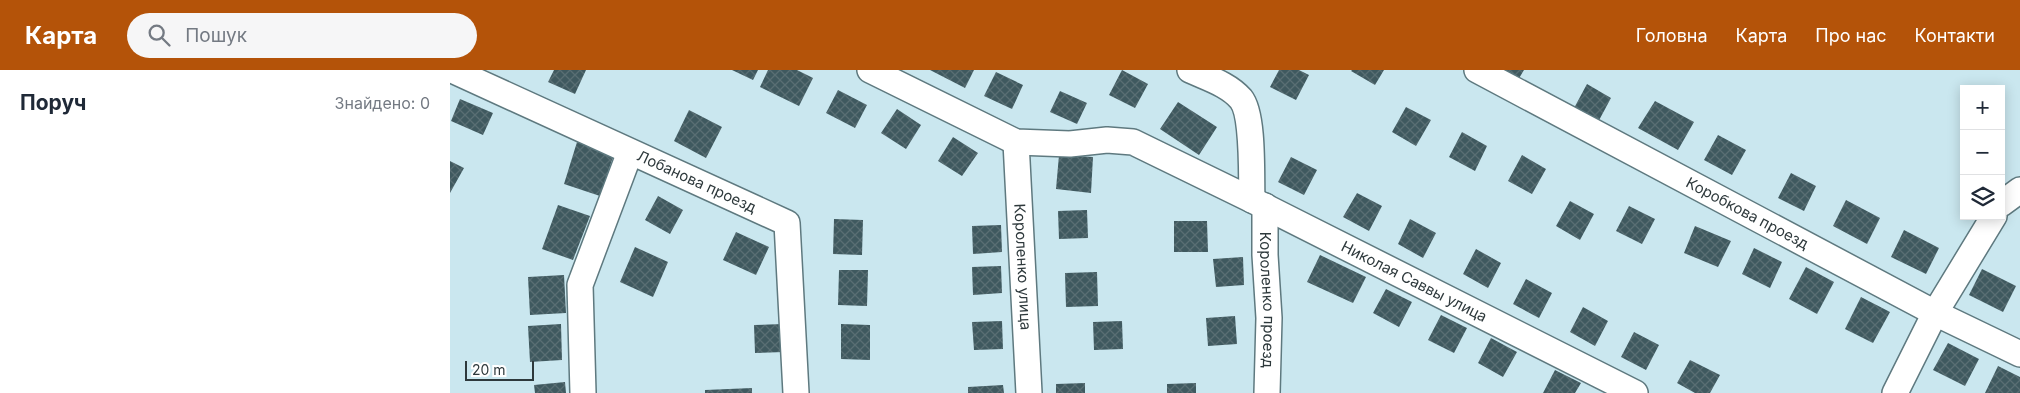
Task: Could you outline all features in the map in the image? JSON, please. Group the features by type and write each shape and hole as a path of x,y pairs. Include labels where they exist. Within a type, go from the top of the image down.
{"street":[{"name":"Лобанова проезд","path":"452,70 787,223 796,393"},
{"path":"870,70 1016,142"},
{"name":"Короленко проезд","path":"1190,70 1228,87 1242,101 1250,131 1265,255 1269,318 1267,393"},
{"name":"Коробкова проезд","path":"1477,70 1935,313 2020,354"},
{"name":"Николая Саввы улица","path":"1016,142 1070,144 1107,140 1133,142 1636,393"},
{"name":"Короленко улица","path":"1016,142 1029,393"},
{"path":"583,393 580,285 630,152"},
{"path":"2005,201 2020,190"},
{"path":"1895,393 1935,313 1992,220"}],"building":[{"path":"554,70 586,70 575,94 548,82"},
{"path":"732,70 758,70 753,80"},
{"path":"768,70 797,70 813,78 799,106 760,87"},
{"path":"930,70 974,70 965,88"},
{"path":"1122,70 1148,84 1135,108 1109,95"},
{"path":"1279,70 1299,70 1309,75 1296,100 1270,87"},
{"path":"1352,70 1384,70 1375,85"},
{"path":"1500,70 1524,70 1518,80"},
{"path":"996,72 1023,85 1012,109 984,96"},
{"path":"1587,84 1611,98 1597,124 1573,110"},
{"path":"838,90 867,105 855,128 826,113"},
{"path":"1060,91 1087,103 1077,124 1050,112"},
{"path":"460,99 493,113 483,135 451,121"},
{"path":"1655,101 1694,122 1678,150 1638,128"},
{"path":"1178,102 1217,127 1199,155 1160,129"},
{"path":"1406,107 1431,120 1416,146 1392,132"},
{"path":"897,109 921,125 906,149 881,133"},
{"path":"689,110 722,127 706,158 674,141"},
{"path":"1462,132 1487,146 1475,171 1449,157"},
{"path":"1718,135 1746,150 1732,175 1704,160"},
{"path":"953,137 978,153 962,176 938,161"},
{"path":"577,142 614,154 600,196 564,184"},
{"path":"1059,155 1093,157 1091,193 1056,189"},
{"path":"1522,155 1546,169 1532,194 1508,181"},
{"path":"1291,157 1317,170 1304,195 1278,182"},
{"path":"450,161 464,168 450,193"},
{"path":"1791,173 1816,186 1804,211 1778,198"},
{"path":"1357,193 1382,206 1369,231 1343,217"},
{"path":"658,196 683,210 670,234 645,220"},
{"path":"1846,200 1880,218 1867,244 1833,226"},
{"path":"1570,201 1594,214 1580,240 1556,226"},
{"path":"558,205 590,216 573,260 542,249"},
{"path":"1629,206 1655,219 1642,244 1616,231"},
{"path":"1087,210 1088,238 1059,239 1058,211"},
{"path":"834,219 863,220 862,255 833,254"},
{"path":"1410,219 1436,233 1423,258 1398,244"},
{"path":"1174,221 1207,221 1208,252 1174,252"},
{"path":"1001,225 1002,252 973,254 972,226"},
{"path":"1695,226 1731,241 1718,267 1684,253"},
{"path":"1904,230 1939,248 1926,274 1891,257"},
{"path":"736,232 769,247 756,275 723,260"},
{"path":"635,247 668,262 653,297 620,282"},
{"path":"1754,248 1782,262 1770,288 1742,274"},
{"path":"1476,249 1501,263 1488,288 1463,274"},
{"path":"1320,255 1366,277 1353,303 1307,282"},
{"path":"1243,257 1244,285 1216,287 1213,259"},
{"path":"1001,266 1002,293 973,295 972,267"},
{"path":"1806,267 1834,282 1817,314 1789,299"},
{"path":"1982,269 2016,286 2003,312 1969,295"},
{"path":"839,270 868,270 867,306 838,305"},
{"path":"1097,272 1098,306 1066,307 1065,273"},
{"path":"564,275 566,313 530,315 528,277"},
{"path":"1526,279 1552,293 1539,318 1513,304"},
{"path":"1386,289 1412,302 1399,327 1373,313"},
{"path":"1861,297 1890,312 1873,343 1845,329"},
{"path":"1583,307 1608,321 1595,346 1570,332"},
{"path":"1441,315 1467,328 1454,353 1428,340"},
{"path":"1235,316 1237,344 1208,346 1206,318"},
{"path":"1002,321 1003,349 974,350 972,322"},
{"path":"1122,321 1123,349 1094,350 1093,322"},
{"path":"561,324 562,360 530,362 528,326"},
{"path":"783,324 784,352 755,353 754,325"},
{"path":"841,324 870,325 870,360 841,359"},
{"path":"1634,332 1659,345 1646,370 1621,357"},
{"path":"1491,338 1517,352 1503,377 1478,363"},
{"path":"1948,343 1979,359 1965,386 1933,370"},
{"path":"1690,360 1720,375 1710,393 1695,393 1677,383"},
{"path":"1998,366 2020,377 2020,393 1985,393"},
{"path":"1555,370 1581,383 1575,393 1543,393"},
{"path":"565,382 566,393 535,393 534,385"},
{"path":"1085,383 1085,393 1056,393 1056,384"},
{"path":"1196,383 1196,393 1167,393 1167,384"},
{"path":"1003,385 1004,393 968,393 968,387"},
{"path":"752,388 752,393 705,393 705,390"}]}
